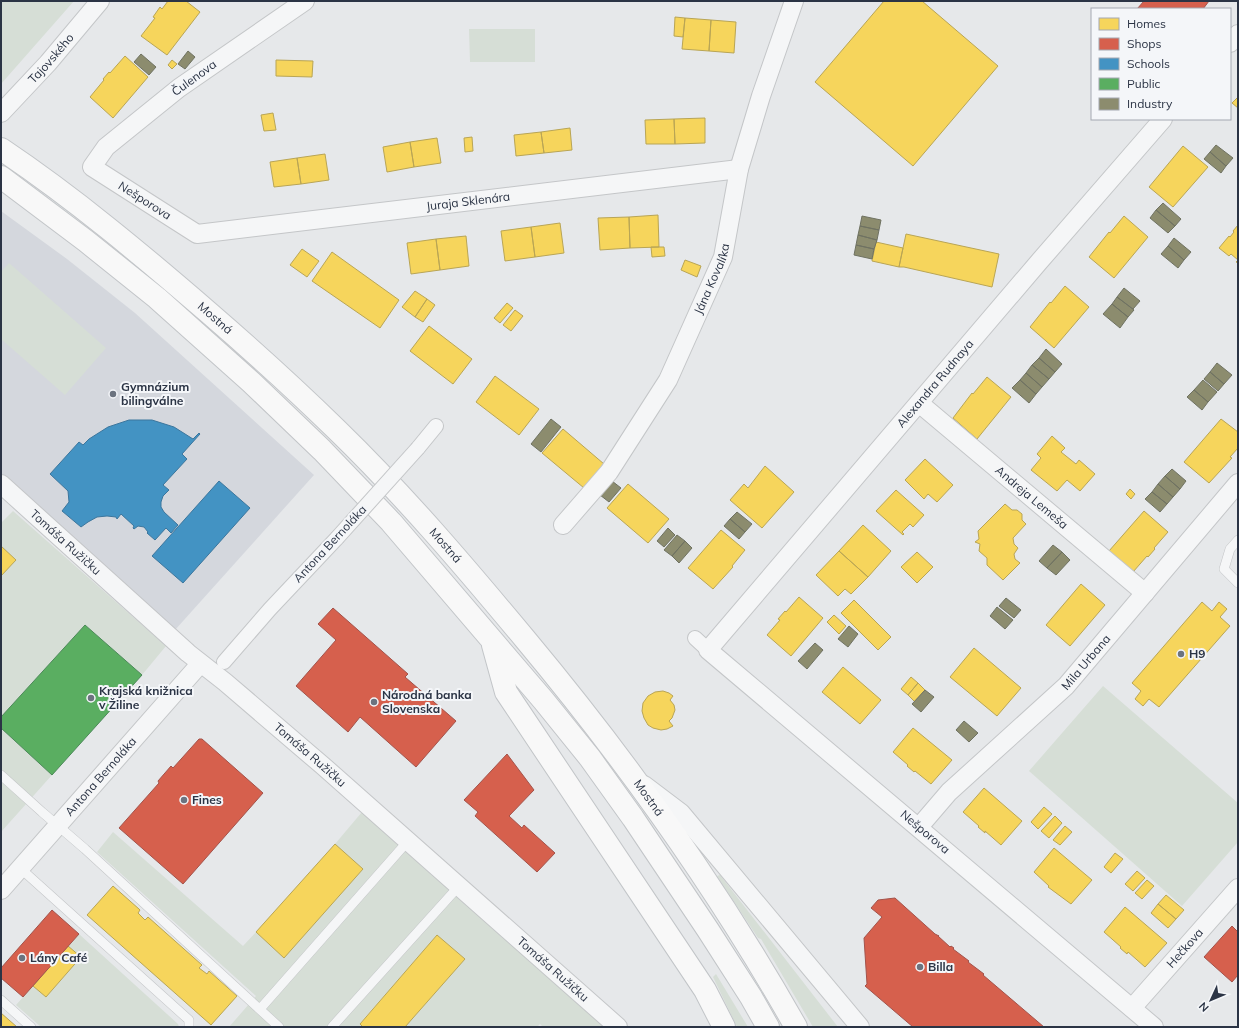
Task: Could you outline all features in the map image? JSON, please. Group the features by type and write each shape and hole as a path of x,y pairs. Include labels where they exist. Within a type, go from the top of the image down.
{"main road":[{"name":"Mostná","path":"1,149 100,222 172,281 269,365 338,431 376,470 468,570 564,686 653,803 729,916 773,986 796,1027"},
{"name":"Mostná","path":"4,179 86,241 157,298 251,382 322,450 391,522 492,639 590,758 633,818 708,930 751,997 768,1027"},
{"path":"492,639 506,692 705,990 724,1027"}],"street":[{"name":"Tajovského","path":"1,113 48,63 100,1"},
{"name":"Čulenova","path":"92,167 106,147 179,88 305,1"},
{"name":"Jána Kovalíka","path":"563,525 609,472 668,380 723,257 739,169 761,96 794,1"},
{"path":"1231,42 1238,34"},
{"name":"Alexandra Rudnaya","path":"708,650 1162,120"},
{"name":"Nešporova","path":"92,167 197,234"},
{"name":"Juraja Sklenára","path":"197,234 739,169"},
{"name":"Andreja Lemeša","path":"919,403 1145,593"},
{"name":"Antona Bernoláka","path":"224,662 270,609 337,538 418,448 436,426"},
{"name":"Mila Urbana","path":"919,827 949,792 1066,686 1238,483"},
{"name":"Tomáša Ružičku","path":"1,484 200,664 225,682 322,765 459,886 611,1025"},
{"name":"Nešporova","path":"695,638 1154,1027"},
{"name":"Antona Bernoláka","path":"1,890 200,664"},
{"path":"633,776 681,813 860,1027"},
{"name":"Hečkova","path":"1132,1008 1238,888"}],"lane":[{"path":"1238,540 1230,549 1224,569 1238,582"},
{"path":"1,775 42,812 59,825 279,1027"},
{"path":"260,1009 408,841"},
{"path":"20,868 189,1020 189,1027"},
{"path":"332,1027 459,886"},
{"path":"1,1000 31,1027"}],"shaded area":[{"path":"1,1 74,1 1,84"},
{"path":"469,29 535,29 535,62 470,62"},
{"name":"Gymnázium bilingválne","path":"1,211 67,259 135,313 314,475 175,630 1,475"},
{"path":"9,263 106,348 65,395 1,339 1,272"},
{"path":"13,511 166,646 142,675 85,625 1,717 1,576 16,560 1,546 1,523"},
{"path":"1103,686 1238,803 1238,842 1182,906 1029,771"},
{"path":"1,728 52,775 1,832"},
{"path":"362,812 603,1027 543,1027 540,1024 537,1027 405,1027 465,959 437,935 360,1023 363,1027 229,1027 256,996 97,852 113,832 243,946 256,932 284,957 363,869 335,844"},
{"path":"720,875 838,1027 813,1027 761,939 758,938 717,876"},
{"path":"79,934 178,1024 179,1027 41,1027 16,1005 33,986 46,997 81,957 68,946"},
{"path":"716,974 748,1027 737,1027 713,977"}],"building: Homes":[{"path":"168,1 186,1 200,12 167,55 141,36 155,18 153,17 160,7 162,9"},
{"path":"884,1 922,1 998,66 913,166 815,82"},
{"path":"675,17 685,18 683,37 674,36"},
{"path":"685,18 711,20 709,51 682,49"},
{"path":"711,20 736,22 734,53 709,51"},
{"path":"125,56 148,77 113,118 90,97 104,80 103,79"},
{"path":"172,60 177,64 172,69 168,65"},
{"path":"276,60 313,61 312,77 276,76"},
{"path":"1238,97 1238,108 1232,103"},
{"path":"273,113 276,130 264,131 261,115"},
{"path":"705,118 705,143 675,144 674,119"},
{"path":"674,119 675,144 646,144 645,120"},
{"path":"570,128 572,150 544,153 541,132"},
{"path":"541,132 544,153 516,156 514,135"},
{"path":"472,137 473,151 465,152 464,138"},
{"path":"437,138 441,163 414,167 410,142"},
{"path":"410,142 414,167 387,172 383,147"},
{"path":"1183,146 1208,167 1173,207 1149,187"},
{"path":"325,154 329,180 301,184 297,158"},
{"path":"297,158 301,184 274,187 270,162"},
{"path":"658,215 659,247 630,248 629,217"},
{"path":"1124,216 1148,237 1114,278 1089,257"},
{"path":"629,217 630,248 600,250 598,218"},
{"path":"560,223 564,253 535,257 531,227"},
{"path":"1238,225 1238,260 1231,254 1229,256 1219,248 1229,236 1230,237"},
{"path":"531,227 535,257 505,261 501,231"},
{"path":"906,234 999,254 992,287 899,267"},
{"path":"466,236 469,266 440,270 436,239"},
{"path":"436,239 440,270 411,274 407,243"},
{"path":"876,242 903,248 899,267 872,261"},
{"path":"651,247 664,247 665,256 652,257"},
{"path":"302,249 319,261 307,277 290,265"},
{"path":"332,252 399,300 380,328 312,281"},
{"path":"685,260 701,266 697,277 681,270"},
{"path":"1065,286 1089,307 1054,348 1030,327"},
{"path":"415,291 427,299 415,317 402,307"},
{"path":"427,299 435,305 423,322 415,317"},
{"path":"507,303 513,308 500,323 494,318"},
{"path":"515,310 523,316 511,331 503,325"},
{"path":"429,326 472,359 453,384 410,351"},
{"path":"495,376 539,409 519,435 476,402"},
{"path":"987,377 1011,397 977,439 953,418 972,393 973,394"},
{"path":"1221,419 1238,432 1238,448 1230,457 1232,458 1209,483 1184,462"},
{"path":"563,429 604,464 584,488 542,453"},
{"path":"1052,436 1065,448 1061,452 1076,464 1079,460 1095,474 1080,491 1067,480 1057,491 1031,470 1041,458 1037,454"},
{"path":"925,459 953,485 937,502 928,494 924,499 905,480"},
{"path":"765,466 794,492 762,528 730,500 744,484 748,488"},
{"path":"628,484 669,519 648,543 607,508"},
{"path":"1130,489 1135,494 1131,499 1126,494"},
{"path":"896,490 924,515 913,527 910,524 902,532 904,534 903,535 876,511"},
{"path":"1005,504 1012,510 1017,510 1022,514 1022,520 1026,524 1013,538 1014,544 1018,548 1014,554 1015,559 1020,563 1003,580 987,565 987,558 979,551 980,544 975,542 979,539 978,531"},
{"path":"1144,511 1168,532 1148,557 1147,556 1133,572 1109,551"},
{"path":"863,525 891,551 868,577 839,551"},
{"path":"721,530 745,550 732,566 733,567 713,589 688,568"},
{"path":"1,546 16,560 1,576"},
{"path":"839,551 868,577 851,594 845,589 838,596 816,575"},
{"path":"917,552 933,567 917,583 901,567"},
{"path":"1081,584 1105,605 1070,646 1046,625"},
{"path":"799,597 823,618 791,656 767,635 780,620 778,619"},
{"path":"854,600 891,637 878,650 841,613"},
{"name":"H9","path":"1202,602 1212,611 1219,602 1227,609 1220,617 1230,626 1159,707 1149,699 1143,706 1135,699 1141,691 1132,683"},
{"path":"834,615 846,626 839,634 827,622"},
{"path":"974,648 1021,688 997,716 950,677"},
{"path":"843,667 881,700 860,724 822,692"},
{"path":"911,677 918,683 908,695 901,689"},
{"path":"918,683 925,690 915,702 908,695"},
{"path":"663,691 673,696 670,700 674,705 675,710 669,721 673,726 661,730 648,725 642,711 643,703 648,696 655,692"},
{"path":"913,728 952,760 931,784 915,771 914,772 893,752"},
{"path":"984,788 1022,821 1001,845 978,827 979,826 963,812"},
{"path":"1044,807 1052,814 1038,829 1031,822"},
{"path":"1055,816 1062,823 1049,838 1041,831"},
{"path":"1065,826 1072,832 1060,845 1053,840"},
{"path":"335,844 363,869 284,958 256,932"},
{"path":"1054,848 1092,880 1071,904 1048,887 1049,886 1034,872"},
{"path":"1115,853 1123,859 1111,873 1104,867"},
{"path":"1137,871 1145,878 1133,891 1125,884"},
{"path":"1147,880 1154,886 1142,899 1135,893"},
{"path":"113,886 140,910 138,913 145,920 148,917 202,965 199,968 207,974 209,971 237,996 211,1025 87,915"},
{"path":"1166,895 1184,910 1176,919 1158,904"},
{"path":"1158,904 1176,919 1168,928 1151,913"},
{"path":"1125,907 1167,943 1145,967 1128,952 1127,954 1104,932"},
{"path":"437,935 465,959 405,1027 363,1027 360,1024"},
{"path":"68,946 81,957 46,997 33,986"},
{"path":"1,1013 17,1027 1,1027"}],"building: Shops":[{"path":"1144,1 1209,1 1204,8 1138,8"},
{"name":"Národná banka Slovenska","path":"333,608 408,674 405,677 456,721 416,767 360,717 348,732 296,686 336,640 318,624"},
{"path":"199,739 202,739 263,793 183,884 119,828 159,783 158,781 171,766 173,768"},
{"path":"507,754 534,790 509,816 522,828 524,825 555,853 537,872 475,816 478,812 464,800"},
{"name":"Billa","path":"895,898 1044,1027 913,1027 865,986 867,984 864,938 882,917 871,908 878,900"},
{"path":"52,910 79,934 23,997 1,978 1,968"},
{"path":"1232,926 1238,932 1238,975 1232,982 1204,957"}],"building: Schools":[{"path":"129,420 152,420 174,427 193,439 199,433 200,434 182,454 187,459 163,485 169,490 163,496 161,507 164,512 178,525 171,533 166,528 155,540 147,533 148,532 144,527 138,526 134,529 134,526 121,514 117,519 116,517 107,516 97,517 81,527 62,511 69,502 68,491 50,474 79,442 83,445 89,439 108,427"},
{"path":"219,481 250,508 183,583 152,556"}],"building: Public":[{"path":"85,625 142,675 52,775 1,728 1,717"}],"building: Industry":[{"path":"188,51 195,57 185,69 178,64"},
{"path":"141,54 156,67 149,75 134,62"},
{"path":"1216,145 1233,158 1226,166 1210,152"},
{"path":"1210,152 1226,166 1221,173 1204,159"},
{"path":"1163,203 1181,219 1175,226 1156,210"},
{"path":"1156,210 1175,226 1168,233 1150,218"},
{"path":"862,216 881,220 879,230 860,226"},
{"path":"860,226 879,230 877,240 858,235"},
{"path":"858,235 877,240 874,249 856,245"},
{"path":"1174,238 1191,252 1184,260 1168,246"},
{"path":"856,245 874,249 872,259 854,255"},
{"path":"1168,246 1184,260 1178,268 1161,254"},
{"path":"1124,288 1140,301 1133,309 1117,297"},
{"path":"1117,297 1134,310 1128,317 1112,304"},
{"path":"1112,304 1128,317 1120,328 1103,314"},
{"path":"1046,349 1062,364 1055,372 1039,358"},
{"path":"1039,358 1055,372 1049,379 1032,365"},
{"path":"1217,363 1232,375 1224,384 1210,372"},
{"path":"1032,365 1049,379 1042,387 1026,373"},
{"path":"1210,372 1224,384 1218,391 1204,379"},
{"path":"1026,373 1042,387 1036,394 1020,380"},
{"path":"1020,380 1036,394 1029,403 1012,388"},
{"path":"1203,380 1217,392 1208,402 1194,390"},
{"path":"1194,390 1208,402 1202,410 1187,397"},
{"path":"551,419 561,427 541,452 531,444"},
{"path":"1172,469 1186,481 1180,489 1165,476"},
{"path":"1165,476 1180,489 1173,497 1158,484"},
{"path":"612,481 621,488 609,502 600,495"},
{"path":"1158,484 1173,497 1167,504 1152,492"},
{"path":"1152,492 1167,504 1160,512 1145,499"},
{"path":"737,512 752,524 745,532 730,519"},
{"path":"730,519 745,532 739,539 724,526"},
{"path":"668,528 675,535 664,547 657,541"},
{"path":"677,535 685,541 672,556 664,550"},
{"path":"685,541 692,548 679,563 672,556"},
{"path":"1053,545 1062,552 1047,568 1039,561"},
{"path":"1062,552 1070,560 1056,575 1047,568"},
{"path":"1006,598 1021,610 1014,618 999,606"},
{"path":"997,607 1013,620 1005,629 990,616"},
{"path":"849,626 858,634 848,647 838,639"},
{"path":"815,643 823,650 807,669 798,661"},
{"path":"925,690 934,697 921,712 912,704"},
{"path":"964,721 978,733 969,742 956,730"}],"place":[{"name":"Gymnázium bilingválne","path":"113,394"},
{"name":"H9","path":"1181,654"},
{"name":"Krajská knižnica v Žiline","path":"91,698"},
{"name":"Národná banka Slovenska","path":"374,702"},
{"name":"Fines","path":"184,800"},
{"name":"Lány Café","path":"22,958"},
{"name":"Billa","path":"920,967"}]}
